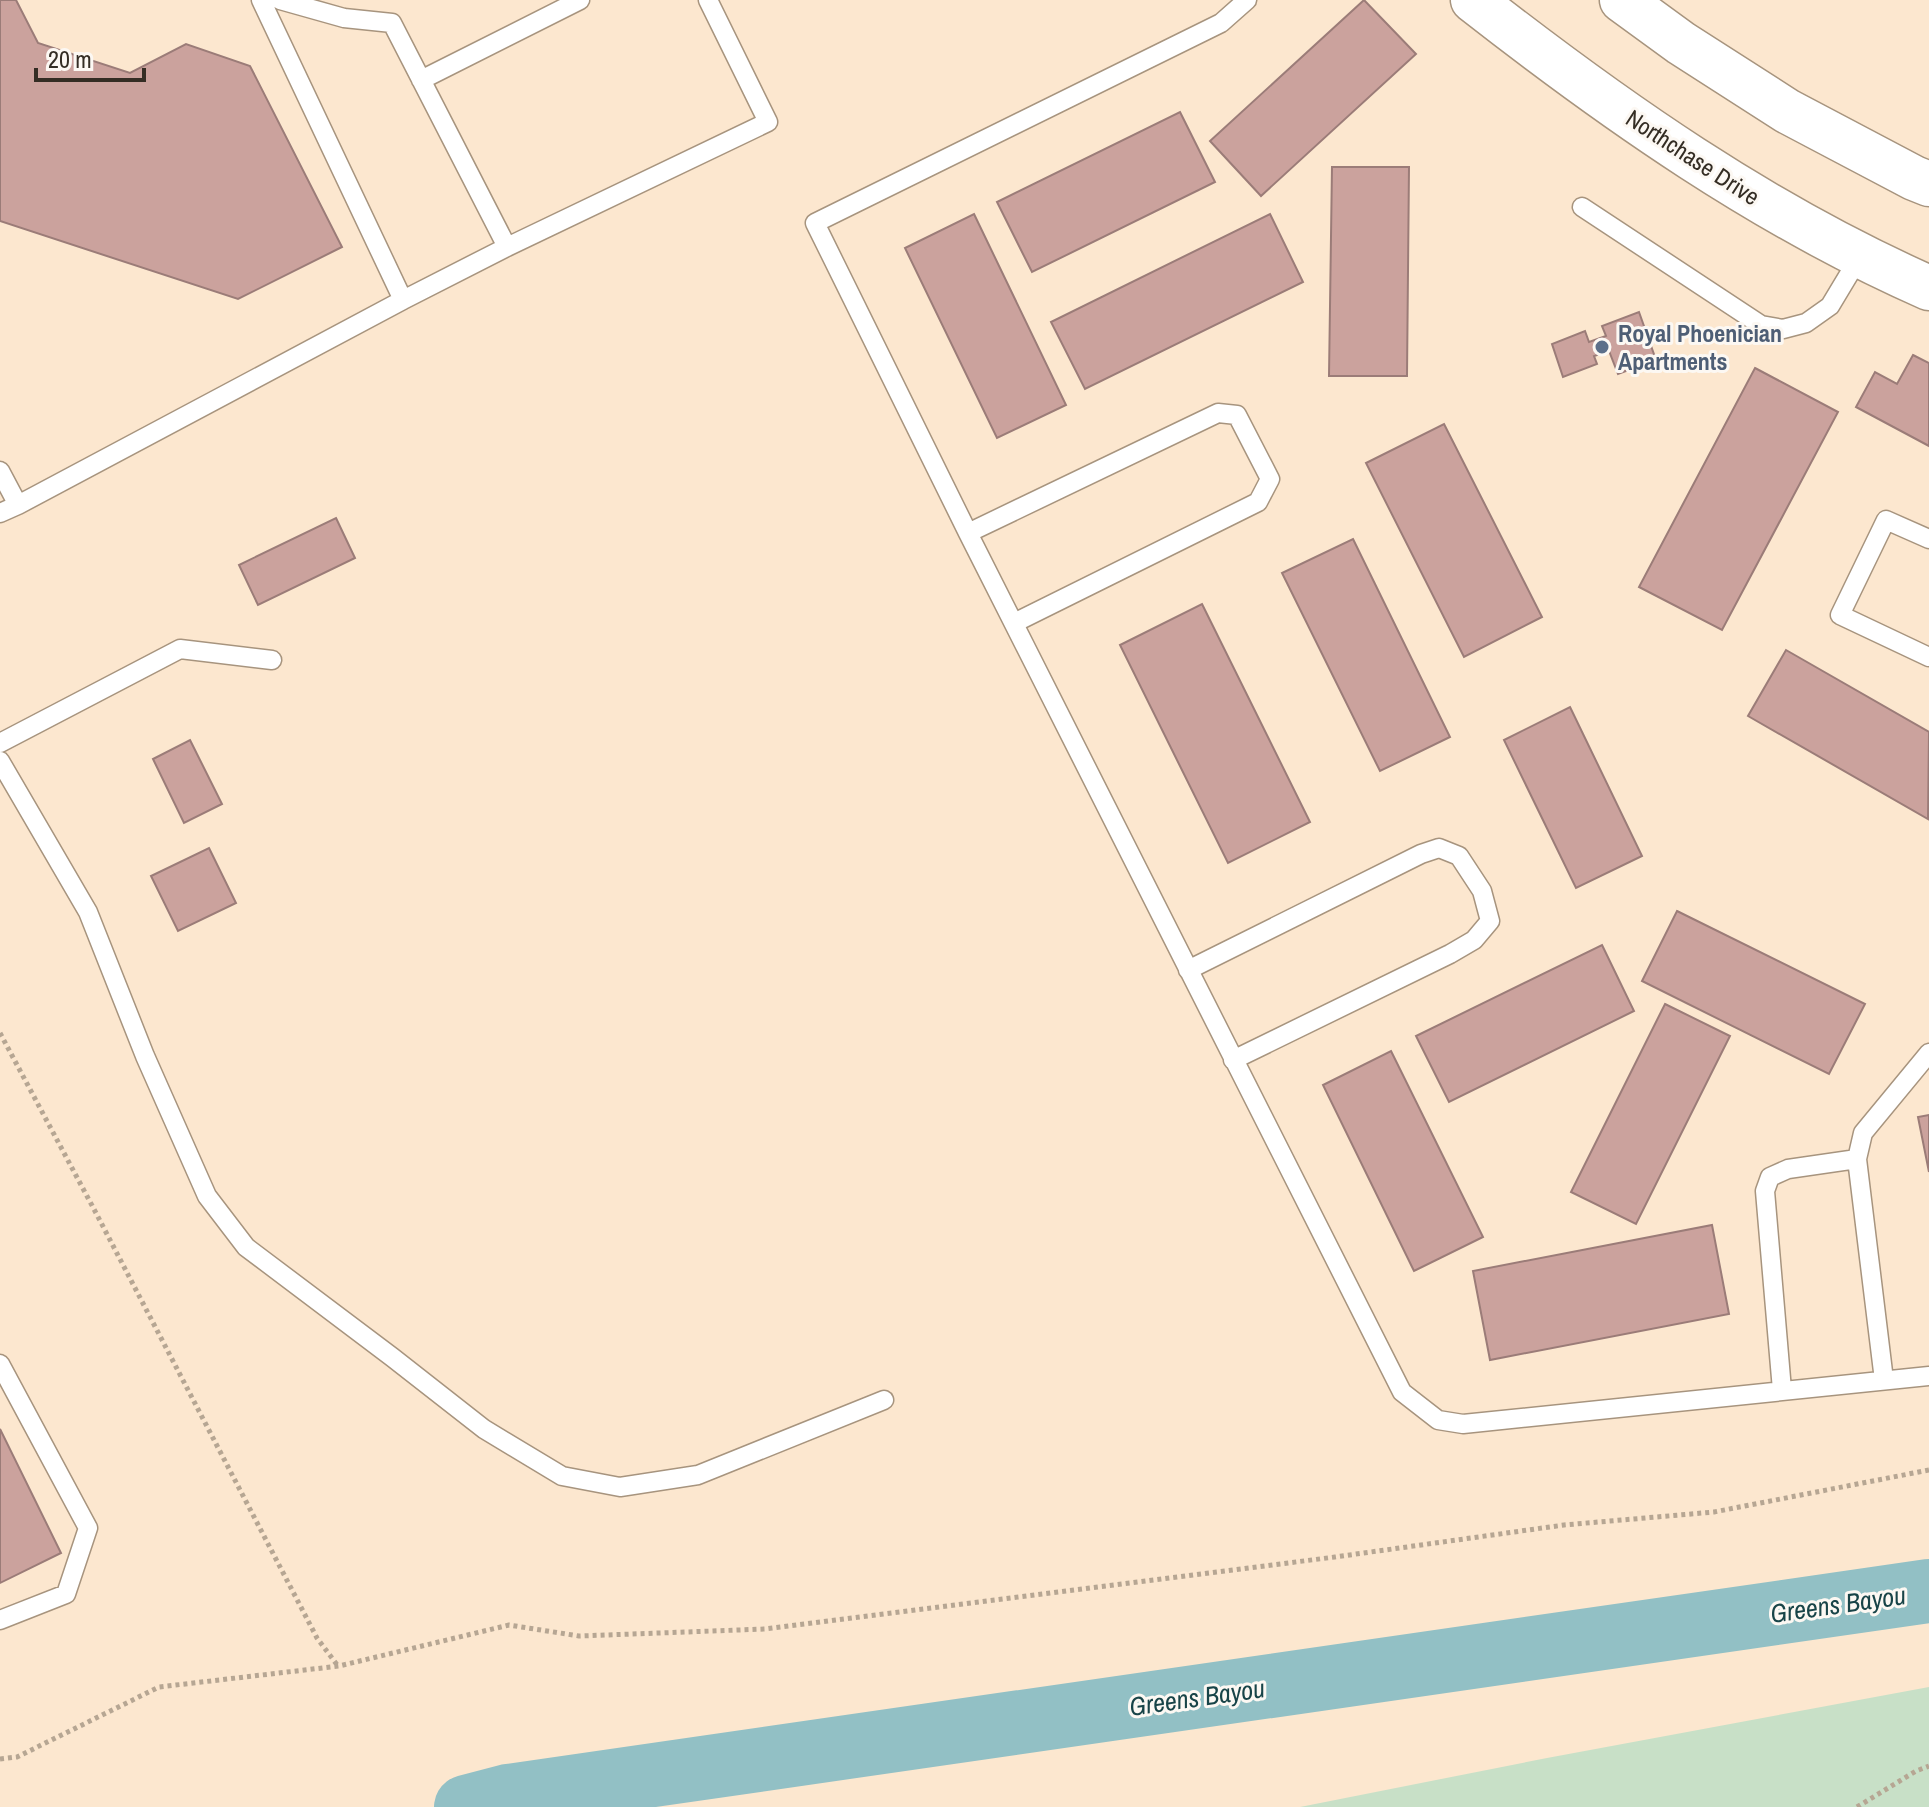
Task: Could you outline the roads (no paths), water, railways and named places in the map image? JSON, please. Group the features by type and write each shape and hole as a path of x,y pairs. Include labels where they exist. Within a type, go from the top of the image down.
{"street":[{"name":"Northchase Drive","path":"1473,0 1547,58 1671,146 1801,225 1929,288"},
{"path":"1622,0 1681,43 1787,111 1929,184"}],"lane":[{"path":"261,0 403,300"},
{"path":"280,0 346,9 392,23 507,247"},
{"path":"421,80 580,0"},
{"path":"0,513 507,247 768,122 708,0"},
{"path":"1247,0 1221,23 815,223 968,533 1402,1392 1438,1420 1463,1424 1929,1376"},
{"path":"1582,207 1761,325 1783,329 1806,323 1830,306 1861,254"},
{"path":"968,533 1218,413 1237,415 1257,453 1270,479 1258,502 1014,623"},
{"path":"0,471 18,505"},
{"path":"1929,539 1886,520 1840,615 1929,657"},
{"path":"0,743 180,649 272,660"},
{"path":"0,761 88,912 145,1056 207,1196 246,1247 484,1429 562,1476 620,1487 698,1475 884,1400"},
{"path":"1188,970 1421,854 1439,848 1459,856 1482,891 1490,921 1474,940 1233,1060"},
{"path":"1884,1380 1857,1159 1863,1133 1929,1053"},
{"path":"1782,1390 1765,1191 1770,1177 1788,1169 1857,1159"},
{"path":"0,1364 88,1528 66,1594 0,1620"}],"waterway":[{"name":"Greens Bayou","path":"466,1807 508,1796 1929,1591"}],"place":[{"name":"Royal Phoenician Apartments","path":"1602,347"}]}
